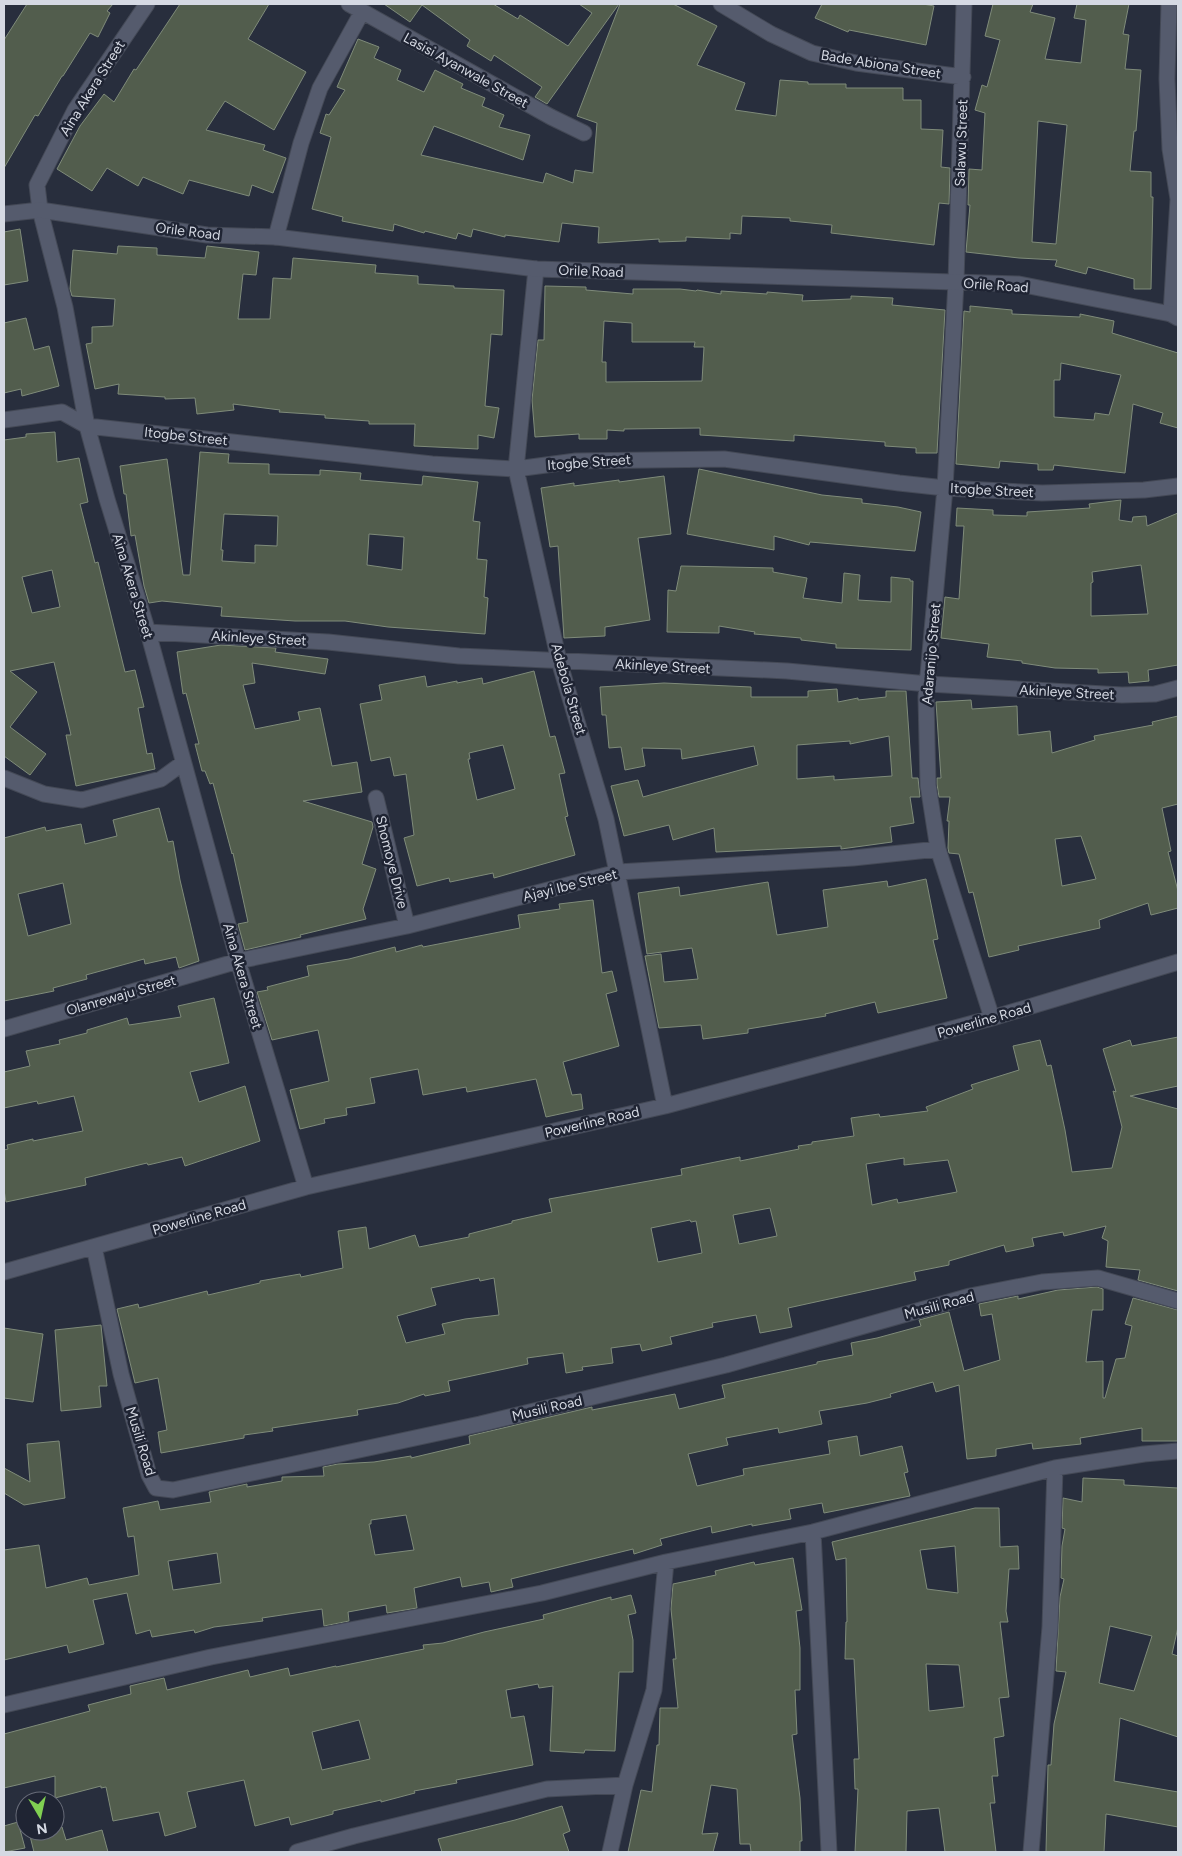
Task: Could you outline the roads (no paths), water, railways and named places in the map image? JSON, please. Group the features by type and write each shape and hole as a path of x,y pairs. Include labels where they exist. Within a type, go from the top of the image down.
{"street":[{"name":"Aina Akera Street","path":"147,4 75,110 37,185 40,210 65,307 87,426 106,499 148,632 238,961 306,1187"},
{"name":"Lasisi Ayanwale Street","path":"349,4 551,117 584,133"},
{"name":"Bade Abiona Street","path":"721,4 771,34 812,53 856,63 963,77"},
{"name":"Salawu Street","path":"956,282 964,4"},
{"path":"1169,4 1167,79 1170,149 1178,199 1175,316"},
{"path":"276,236 301,143 320,88 362,12"},
{"name":"Orile Road","path":"4,214 40,210 207,235 276,236 536,269 1019,284 1175,316"},
{"name":"Adebola Street","path":"536,269 516,469 559,661 606,819 665,1106"},
{"name":"Adaranijo Street","path":"956,282 946,488 926,697 928,785 938,850 992,1018"},
{"name":"Itogbe Street","path":"4,420 62,412 87,426 432,464 516,469 576,460 724,459 946,488 1042,492 1144,490 1178,486"},
{"name":"Akinleye Street","path":"148,632 328,642 459,656 787,671 928,684 1122,695 1155,694 1178,688"},
{"path":"4,778 44,794 82,800 161,780 183,763"},
{"name":"Shomoye Drive","path":"376,798 407,926"},
{"name":"Ajayi Ibe Street","path":"238,961 407,926 618,872 853,858 938,850"},
{"name":"Olanrewaju Street","path":"4,1029 238,961"},
{"name":"Powerline Road","path":"4,1272 306,1187 665,1106 992,1018 1178,962"},
{"name":"Musili Road","path":"94,1247 121,1374 149,1475 156,1488 173,1490 480,1424 726,1365 970,1296 1024,1285 1098,1278 1178,1301"},
{"path":"4,1705 211,1657 542,1593 666,1562 813,1532 1055,1468 1144,1454 1178,1452"},
{"path":"1031,1852 1050,1627 1055,1468"},
{"path":"813,1532 829,1852"},
{"path":"610,1852 625,1785 654,1690 666,1562"},
{"path":"297,1852 354,1836 548,1789 625,1785"}]}
